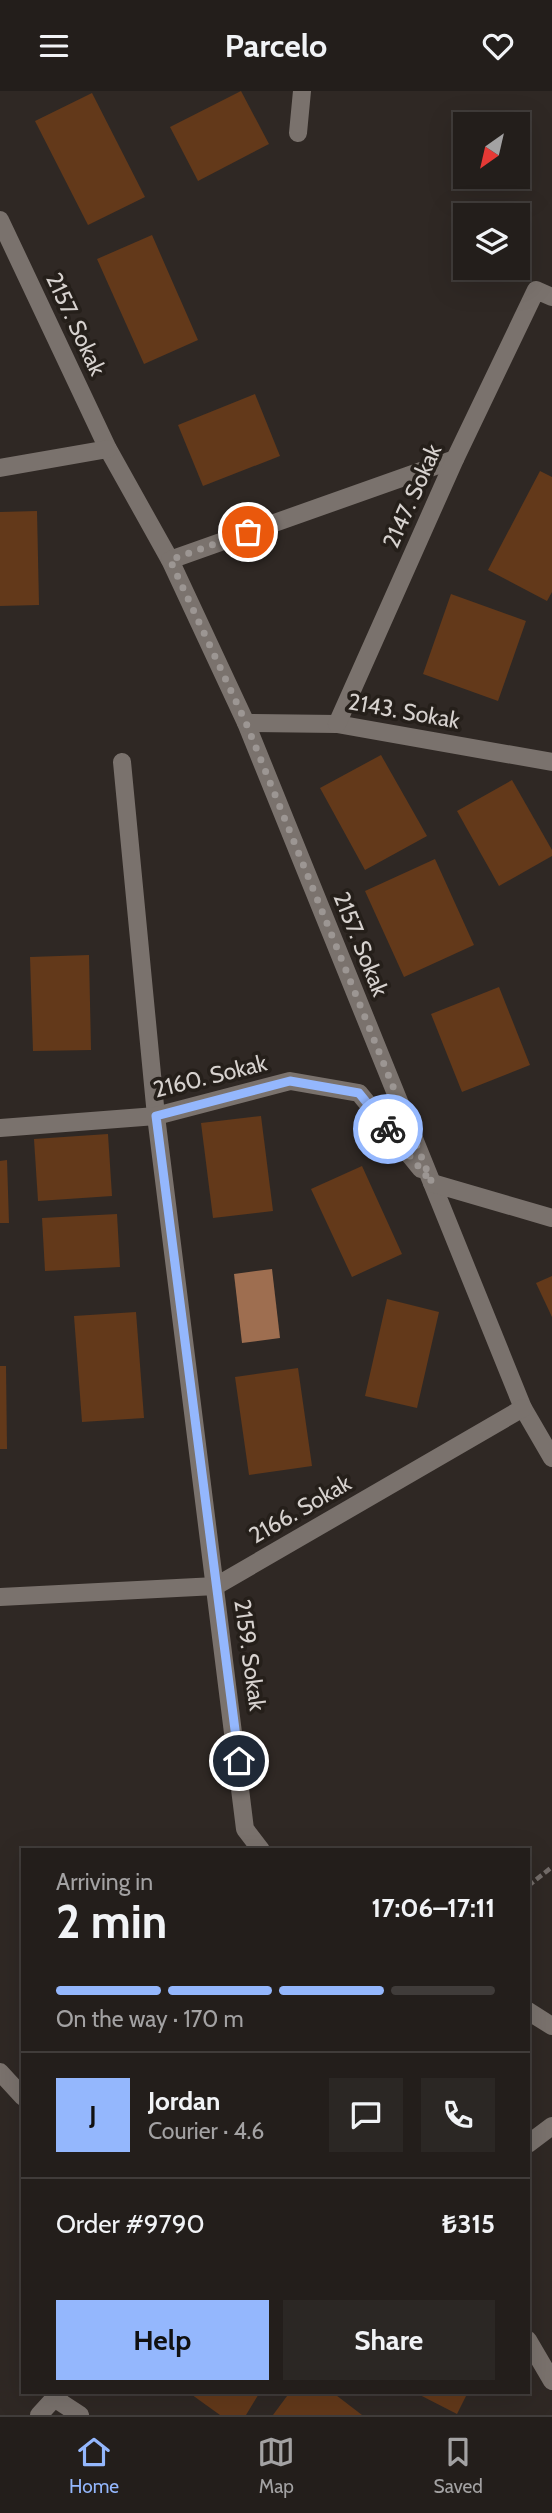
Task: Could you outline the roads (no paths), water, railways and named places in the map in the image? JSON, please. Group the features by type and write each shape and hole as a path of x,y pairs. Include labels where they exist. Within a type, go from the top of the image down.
{"street":[{"path":"298,133 302,91"},
{"name":"2157. Sokak","path":"0,220 108,449 170,560 246,723 523,1408 552,1458"},
{"name":"2147. Sokak","path":"337,724 455,459 544,294"},
{"path":"0,468 108,449"},
{"path":"170,560 455,459"},
{"name":"2143. Sokak","path":"246,723 337,724 552,762"},
{"name":"2159. Sokak","path":"122,762 156,1116 245,1829 259,1848"},
{"name":"2160. Sokak","path":"0,1128 156,1116 290,1081 359,1093 432,1183"},
{"path":"432,1183 552,1218"},
{"name":"2166. Sokak","path":"0,1597 216,1586 523,1408"},
{"path":"530,2012 552,2026"},
{"path":"0,2072 21,2095"},
{"path":"530,2142 552,2126"},
{"path":"530,2343 552,2381"},
{"path":"39,2415 57,2395 80,2415"}]}
